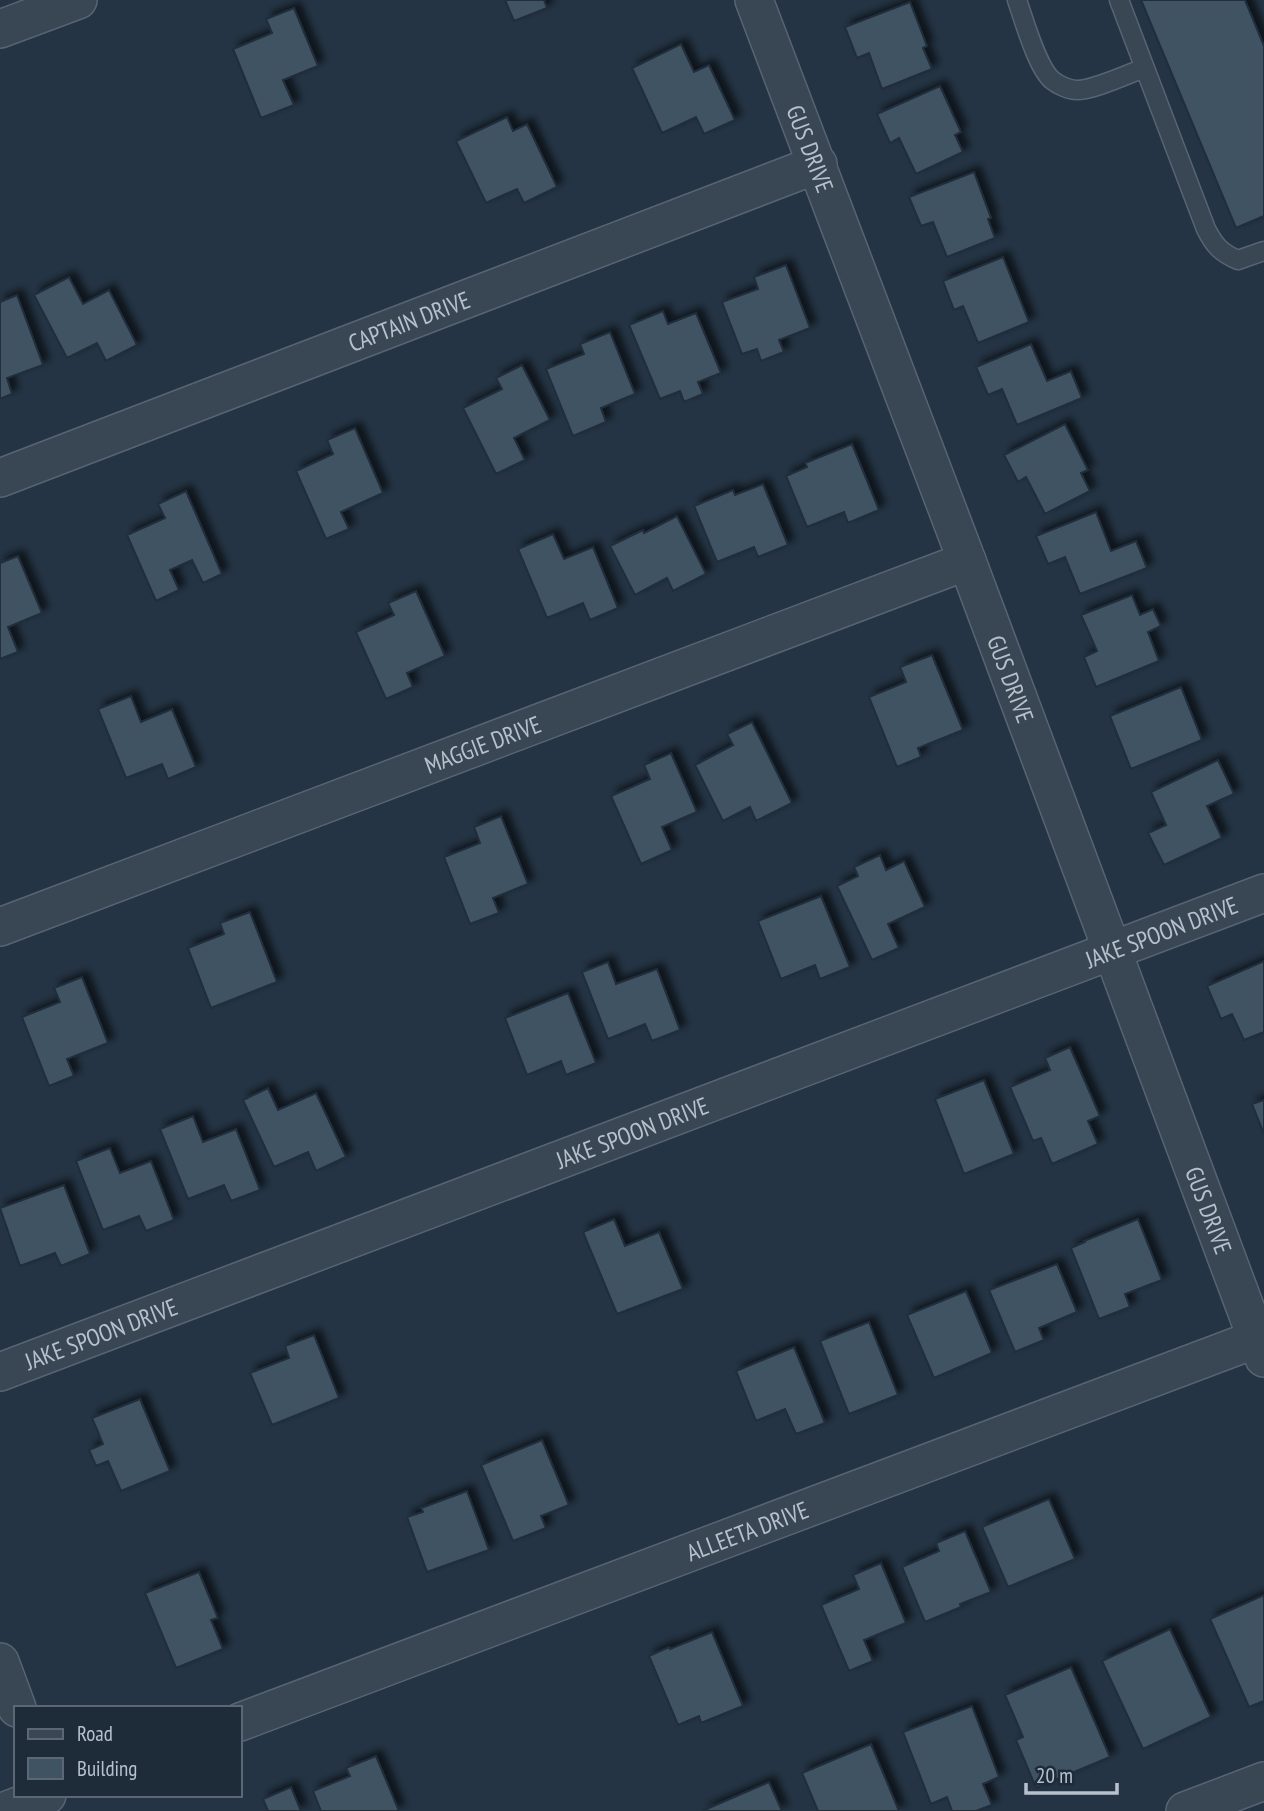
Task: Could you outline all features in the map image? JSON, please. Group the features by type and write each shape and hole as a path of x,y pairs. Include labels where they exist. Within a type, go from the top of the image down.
{"street":[{"path":"0,29 78,0"},
{"name":"GUS DRIVE","path":"754,0 967,561 1260,1349"},
{"name":"CAPTAIN DRIVE","path":"0,478 818,164"},
{"name":"MAGGIE DRIVE","path":"0,927 967,561"},
{"name":"JAKE SPOON DRIVE","path":"0,1372 1264,893"},
{"name":"ALLEETA DRIVE","path":"242,1722 1260,1349"},
{"path":"0,1662 16,1706"},
{"path":"1185,1811 1264,1781"},
{"path":"5,1811 43,1797"}],"lane":[{"path":"1017,0 1042,66 1052,79 1063,87 1076,90 1089,88 1145,68"},
{"path":"1119,0 1213,243 1223,253 1238,260 1264,251"}],"building":[{"path":"505,0 544,0 547,8 514,21"},
{"path":"1141,0 1245,0 1264,46 1264,216 1236,228"},
{"path":"910,2 927,46 923,48 932,69 882,89 869,53 857,58 845,27"},
{"path":"294,8 318,66 283,80 294,105 261,118 233,49 272,33 266,19"},
{"path":"681,44 694,72 709,65 735,120 704,134 696,117 662,133 632,68"},
{"path":"940,86 961,132 955,135 963,152 916,174 899,138 890,143 877,114"},
{"path":"507,117 513,131 527,124 557,187 524,203 517,189 486,203 456,141"},
{"path":"974,172 991,218 988,219 995,238 947,257 933,222 921,226 909,197"},
{"path":"1003,257 1029,322 978,343 963,306 954,310 943,281"},
{"path":"786,265 810,328 779,340 784,352 761,361 757,349 742,354 722,302 758,289 754,277"},
{"path":"69,277 83,304 109,290 137,345 106,361 97,343 67,358 34,295"},
{"path":"17,295 43,365 7,378 12,394 0,399 0,302"},
{"path":"663,311 668,324 696,313 721,373 698,382 703,394 684,402 680,391 660,399 629,325"},
{"path":"610,332 635,394 601,408 606,422 573,436 546,369 584,354 580,344"},
{"path":"1031,344 1047,381 1071,371 1082,398 1017,425 1002,389 988,395 976,367"},
{"path":"522,365 550,420 514,438 525,460 496,474 463,408 502,389 496,378"},
{"path":"1065,424 1088,470 1081,473 1090,491 1045,514 1026,477 1018,482 1004,455"},
{"path":"355,428 383,493 341,512 349,529 326,539 296,471 333,454 327,440"},
{"path":"852,444 879,510 848,523 844,512 807,527 786,476 807,467 805,463"},
{"path":"763,484 788,545 758,557 754,547 717,562 694,506 733,490 735,495"},
{"path":"186,491 222,574 203,583 192,560 170,570 179,590 156,601 127,535 165,518 158,504"},
{"path":"1096,512 1111,551 1136,541 1147,568 1080,594 1065,557 1048,564 1036,536"},
{"path":"677,516 706,574 673,591 667,578 635,595 610,546"},
{"path":"553,534 564,559 593,547 618,608 590,620 583,603 547,618 518,549"},
{"path":"18,556 42,613 8,627 18,652 0,659 0,563"},
{"path":"416,591 445,656 407,673 413,687 386,699 356,632 394,615 388,603"},
{"path":"1132,595 1140,615 1153,609 1161,626 1148,632 1159,661 1096,687 1084,657 1097,651 1081,615"},
{"path":"932,655 963,730 918,748 921,757 897,767 869,697 906,682 900,667"},
{"path":"1181,687 1202,740 1131,769 1110,716"},
{"path":"131,696 141,722 172,709 196,767 168,779 162,764 126,778 98,709"},
{"path":"752,722 792,803 756,821 750,807 723,821 695,765 733,745 727,734"},
{"path":"671,753 697,812 662,827 672,850 641,864 611,796 650,779 644,765"},
{"path":"1218,760 1234,794 1207,806 1222,838 1164,865 1148,833 1166,825 1151,792"},
{"path":"501,816 528,884 493,898 499,913 470,924 444,857 480,843 474,827"},
{"path":"880,855 886,870 904,861 925,907 888,924 899,948 872,960 837,886 858,876 854,867"},
{"path":"821,896 850,967 820,979 815,965 781,979 758,921"},
{"path":"250,912 277,982 211,1008 188,948 224,934 220,923"},
{"path":"1264,961 1264,1032 1244,1040 1232,1014 1221,1019 1207,986"},
{"path":"608,962 616,984 657,969 680,1030 652,1041 645,1024 608,1039 582,972"},
{"path":"82,977 108,1043 67,1059 74,1076 49,1086 22,1017 60,1002 54,988"},
{"path":"568,993 596,1063 566,1075 561,1061 527,1075 505,1018"},
{"path":"1070,1047 1100,1116 1088,1121 1098,1144 1052,1164 1041,1138 1033,1141 1010,1087 1050,1070 1045,1058"},
{"path":"984,1080 1014,1154 964,1174 935,1099"},
{"path":"268,1088 278,1110 316,1093 346,1157 316,1171 308,1152 274,1167 243,1100"},
{"path":"1264,1100 1264,1134 1252,1104"},
{"path":"193,1116 203,1142 236,1129 260,1190 231,1201 224,1185 188,1199 160,1129"},
{"path":"110,1148 120,1173 151,1161 174,1220 146,1231 139,1216 103,1230 76,1161"},
{"path":"64,1185 90,1254 61,1266 55,1253 20,1266 0,1208"},
{"path":"614,1219 625,1246 659,1232 683,1289 617,1314 583,1232"},
{"path":"1138,1219 1162,1280 1125,1294 1130,1307 1099,1319 1071,1248"},
{"path":"1057,1264 1077,1312 1039,1328 1044,1340 1015,1352 989,1290"},
{"path":"966,1291 992,1353 934,1378 907,1315"},
{"path":"869,1322 898,1395 849,1414 820,1341"},
{"path":"314,1335 339,1398 272,1425 250,1373 289,1358 285,1346"},
{"path":"794,1347 825,1423 796,1434 785,1409 756,1421 736,1371"},
{"path":"140,1399 170,1471 121,1491 108,1461 96,1466 89,1450 103,1444 92,1418"},
{"path":"542,1440 569,1505 541,1516 546,1528 513,1541 481,1465"},
{"path":"467,1491 489,1550 427,1572 407,1517 423,1512 421,1508"},
{"path":"1049,1499 1075,1559 1008,1587 982,1527"},
{"path":"965,1531 991,1592 925,1622 902,1567 939,1551 936,1543"},
{"path":"881,1563 906,1623 864,1640 873,1661 849,1671 821,1605 859,1589 853,1575"},
{"path":"199,1572 218,1618 211,1620 223,1649 176,1668 145,1593"},
{"path":"1264,1595 1264,1701 1249,1707 1210,1619"},
{"path":"1170,1629 1211,1717 1143,1749 1102,1661"},
{"path":"712,1632 743,1706 701,1723 699,1716 678,1725 649,1656"},
{"path":"1071,1667 1110,1757 1036,1788 1016,1740 1023,1737 1005,1695"},
{"path":"972,1706 999,1777 983,1784 992,1805 976,1811 952,1811 947,1797 931,1804 903,1732"},
{"path":"871,1744 899,1811 818,1811 802,1773"},
{"path":"376,1756 399,1811 321,1811 313,1791 350,1776 346,1768"},
{"path":"769,1782 782,1811 702,1811"},
{"path":"291,1787 301,1811 268,1811 263,1799"}]}
